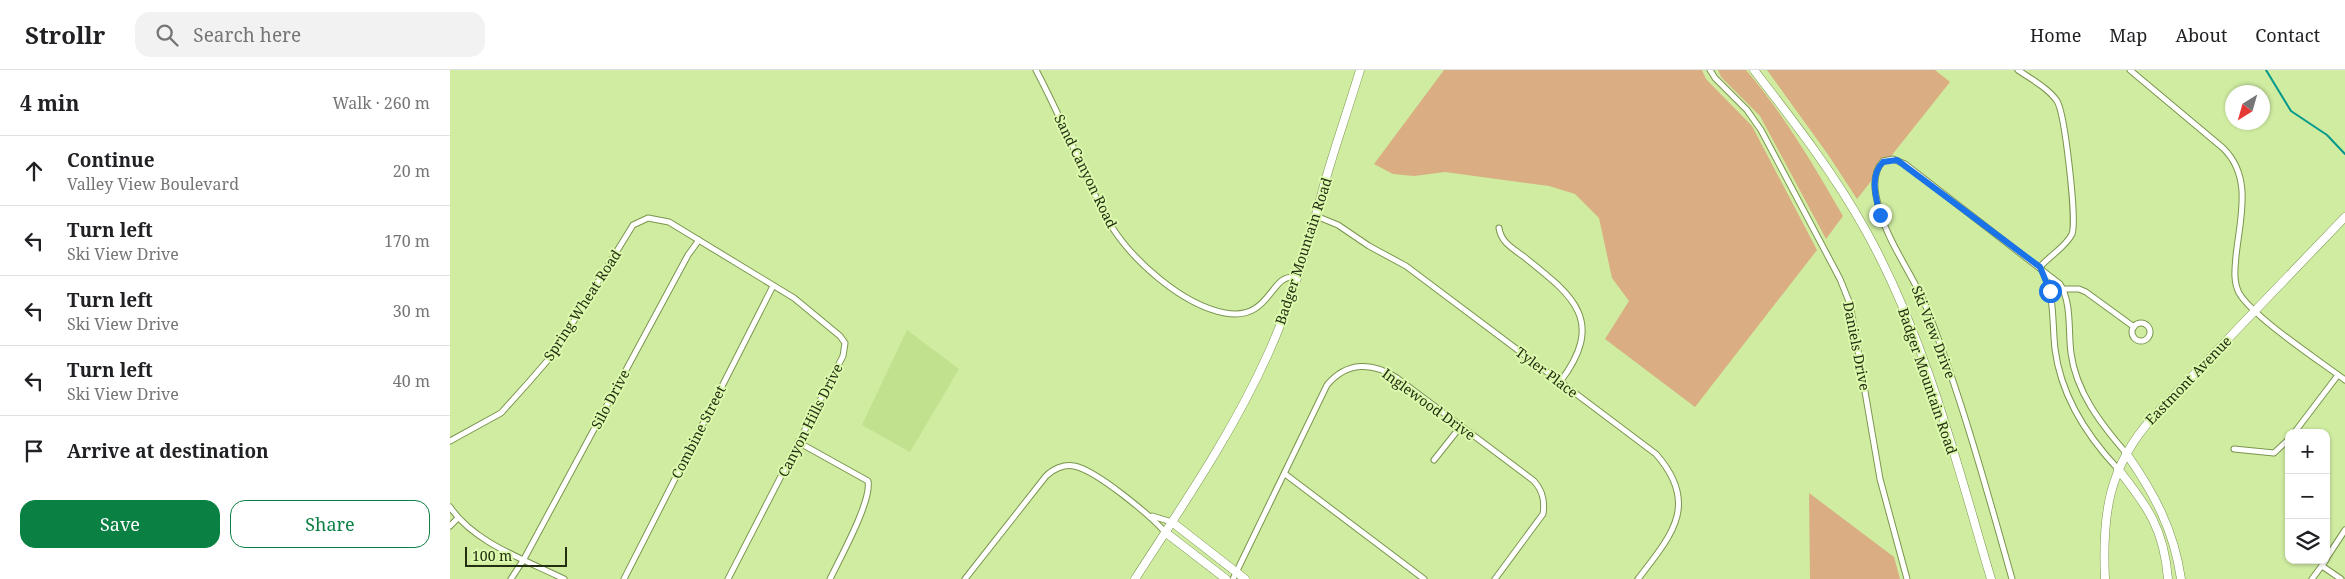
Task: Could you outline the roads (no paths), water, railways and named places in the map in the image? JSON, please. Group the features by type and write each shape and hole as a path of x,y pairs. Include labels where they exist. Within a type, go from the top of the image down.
{"main road":[{"name":"Badger Mountain Road","path":"1135,579 1242,406 1267,356 1297,278 1360,70"},
{"name":"Badger Mountain Road","path":"1754,70 1833,176 1866,232 1896,292 1928,373 1991,579"},
{"name":"Eastmont Avenue","path":"2105,579 2103,541 2105,517 2109,494 2126,453 2152,417 2345,217"},
{"path":"2126,453 2148,485 2168,524 2181,579"},
{"path":"2118,470 2151,513 2162,540 2168,579"},
{"path":"1172,522 1235,576 1245,579"},
{"path":"1165,532 1226,579"}],"street":[{"name":"Sand Canyon Road","path":"1036,70 1109,224 1133,253 1164,282 1202,304 1234,314 1253,311 1262,304 1281,281 1290,276 1297,278"},
{"name":"Daniels Drive","path":"1711,70 1722,85 1747,110 1761,130 1850,304 1882,488 1907,579"},
{"path":"2018,70 2051,94 2057,102 2062,117 2068,163 2073,213 2072,234 2040,267"},
{"path":"2130,70 2233,158 2239,170 2243,188 2234,277 2240,293 2256,310 2345,380"},
{"name":"Ski View Drive","path":"2012,579 1931,319 1880,215 1875,181 1878,167 1886,160 1901,162 2040,267"},
{"name":"Tyler Place","path":"1316,216 1338,225 1368,246 1406,266 1656,454 1671,472 1676,484 1679,513 1674,529 1638,579"},
{"name":"Spring Wheat Road","path":"450,441 501,414 554,353 633,225 646,217 670,222"},
{"name":"Canyon Hills Drive","path":"670,222 806,307 840,336 845,344 844,353 728,579"},
{"path":"1499,228 1503,241 1566,291 1578,311 1581,328 1580,349 1576,360 1560,382"},
{"name":"Silo Drive","path":"511,579 524,559 688,255 699,240"},
{"path":"2040,267 2056,280 2063,290 2071,355 2077,376 2100,421 2126,453"},
{"path":"2040,267 2050,291 2055,348 2063,386 2088,433 2118,470"},
{"name":"Combine Street","path":"624,579 773,286"},
{"path":"2063,290 2079,289 2086,292 2134,327"},
{"name":"Inglewood Drive","path":"1235,576 1327,385 1338,374 1353,367 1363,365 1382,369 1534,481 1540,489 1544,504 1543,514 1495,579"},
{"path":"2297,429 2338,375"},
{"path":"1434,460 1461,426"},
{"path":"798,442 868,481 870,490 865,505 830,579"},
{"path":"2234,449 2274,454 2285,443"},
{"path":"965,579 1039,484 1057,468 1075,466 1092,472 1151,516 1165,532"},
{"path":"1285,474 1424,579"},
{"path":"450,507 458,518 484,538 564,579"},
{"path":"1151,516 1172,522"},
{"path":"450,526 458,518"},
{"path":"2330,554 2345,530"},
{"path":"2312,579 2322,566 2341,579"}],"waterway":[{"path":"2266,70 2291,111 2327,135 2345,154"}]}
